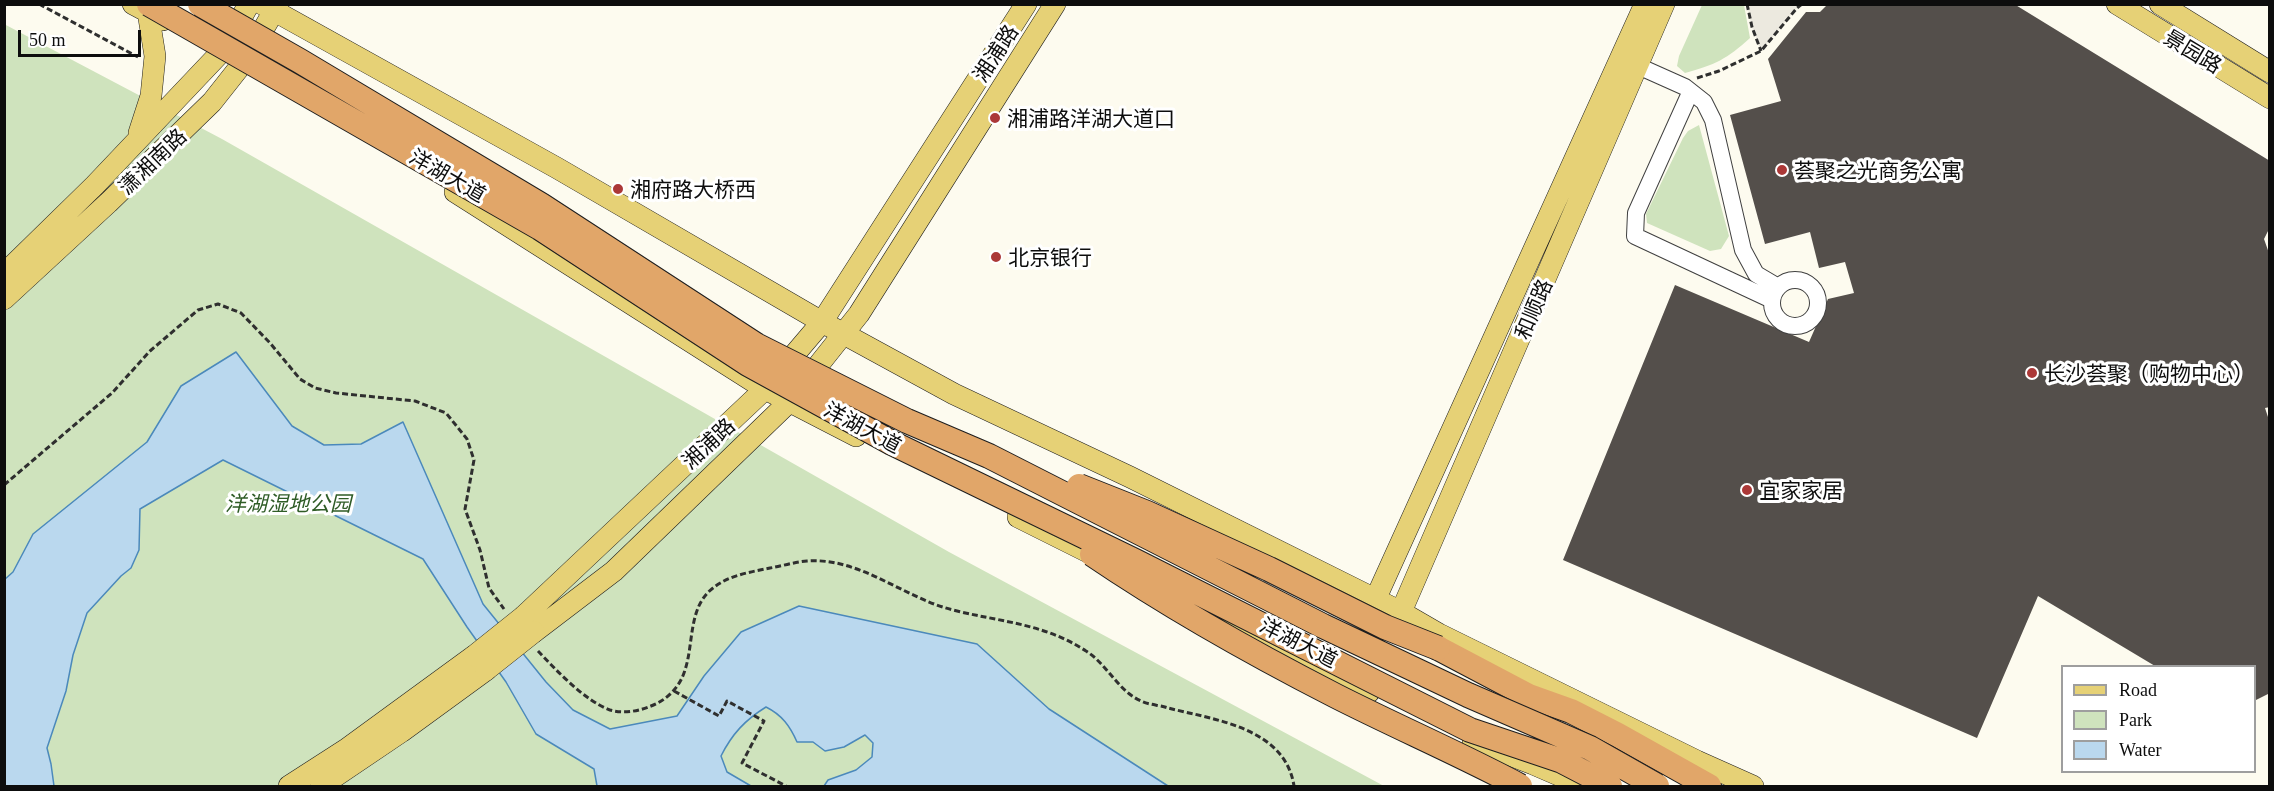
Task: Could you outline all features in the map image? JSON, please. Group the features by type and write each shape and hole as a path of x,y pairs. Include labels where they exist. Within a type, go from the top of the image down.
{"highway":[{"name":"洋湖大道","path":"200,4 541,205 756,345 907,421 989,456 1323,626 1590,748 1657,786"},
{"name":"洋湖大道","path":"143,7 540,228 748,364 892,443 1156,571 1470,730 1562,761 1610,786"},
{"path":"989,456 1047,473 1147,513 1269,569 1385,627 1438,648 1529,696 1571,711 1709,786"},
{"path":"961,477 1059,531 1134,582 1245,647 1334,695 1520,786"}],"main road":[{"name":"潇湘南路","path":"4,274 96,185 223,50 249,4"},
{"name":"湘浦路","path":"321,786 373,752 529,624 765,389 822,322 1026,4"},
{"name":"湘浦路","path":"529,624 614,571 789,402 845,334 1056,4"},
{"name":"和顺路","path":"1375,600 1645,4"},
{"name":"和顺路","path":"1401,612 1664,4"},
{"name":"景园路","path":"2117,4 2270,98"},
{"name":"景园路","path":"2160,4 2270,72"},
{"name":"潇湘南路","path":"4,299 99,212 212,102 246,58 271,6"},
{"path":"271,6 822,322 954,394 1130,477 1590,708 1753,786"},
{"path":"143,7 223,50 246,58 765,389 789,402 1451,732 1584,786"},
{"path":"137,139 151,96 155,56 143,7"},
{"name":"湘浦路","path":"289,786 480,663"},
{"path":"1502,786 1506,756"},
{"path":"1529,786 1533,764"}],"lane":[{"path":"1638,66 1685,87 1690,86"},
{"path":"1690,86 1704,102 1713,120 1743,250 1756,274 1775,293 1635,236 1636,213 1690,86"}],"path":[{"path":"39,4 139,58"},
{"path":"1747,4 1761,51"},
{"path":"1690,86 1696,78 1719,71 1761,51 1802,4"},
{"path":"674,691 719,716 727,701 764,721 742,763 786,786"}],"green space":[{"path":"1702,5 1744,5 1750,38 1720,60 1685,73 1677,66 1679,56"},
{"name":"洋湖湿地公园","path":"4,24 222,139 949,552 1384,786 5,786"},
{"path":"1699,125 1729,236 1721,249 1710,251 1647,223 1646,214 1683,138 1688,131"}],"shaded area":[{"path":"1747,4 1802,5 1761,51"}],"water":[{"path":"236,352 292,426 324,445 361,444 403,422 483,604 546,682 573,710 610,729 677,716 704,676 741,632 799,606 977,644 1049,709 1168,786 824,786 828,780 856,770 872,757 873,743 865,735 844,747 825,751 813,742 797,742 785,722 766,707 740,728 721,756 727,772 751,786 597,786 594,769 536,734 506,682 423,559 223,460 140,509 139,550 131,568 87,613 73,655 66,691 47,748 54,786 5,786 4,580 13,572 33,534 147,442 181,386"}],"building":[{"name":"长沙荟聚（购物中心）","path":"1828,4 2014,4 2270,161 2270,227 2264,239 2270,256 2270,407 2265,408 2270,423 2270,693 2256,700 2256,665 2153,665 2038,596 1977,738 1563,560 1675,285 1809,342 1828,299 1854,293 1845,262 1819,268 1810,232 1765,244 1730,115 1781,101 1768,59 1806,12 1820,12"}],"place":[{"name":"湘浦路洋湖大道口","path":"995,118"},
{"name":"荟聚之光商务公寓","path":"1782,170"},
{"name":"湘府路大桥西","path":"618,189"},
{"name":"北京银行","path":"996,257"},
{"name":"长沙荟聚（购物中心）","path":"2032,373"},
{"name":"宜家家居","path":"1747,490"}]}
